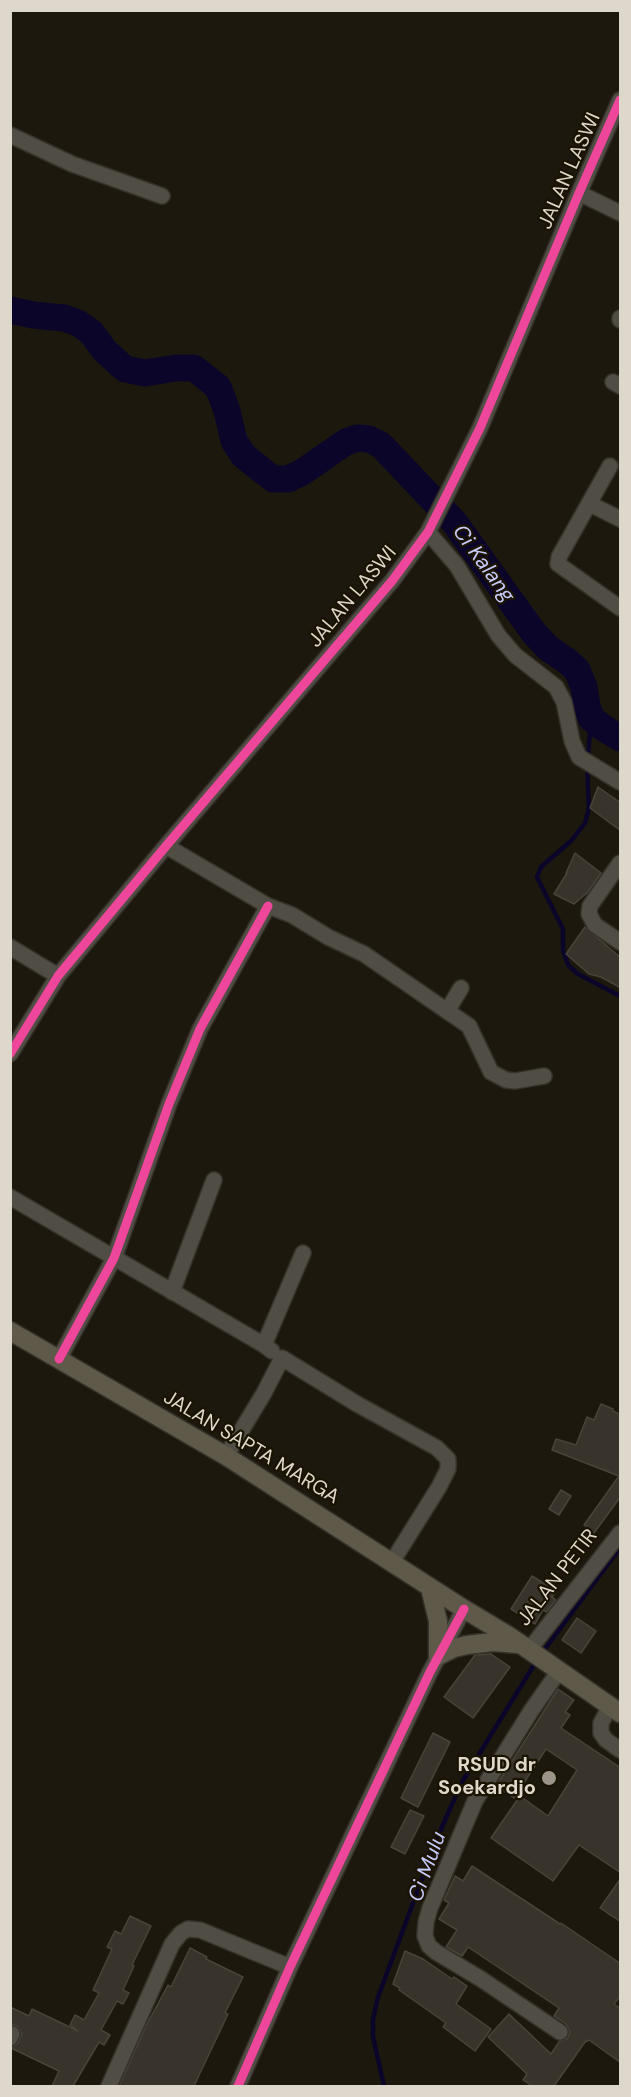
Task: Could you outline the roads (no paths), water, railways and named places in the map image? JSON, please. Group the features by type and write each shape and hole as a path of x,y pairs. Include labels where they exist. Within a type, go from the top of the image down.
{"main road":[{"name":"JALAN SAPTA MARGA","path":"10,1331 226,1456 527,1649 615,1709"},
{"path":"430,1588 438,1621 438,1656 454,1648 492,1642 527,1649"}],"street":[{"name":"JALAN LASWI","path":"10,1054 58,976 392,581 430,527 480,428 579,193 621,100"},
{"path":"10,135 72,164 162,196"},
{"path":"579,193 621,213"},
{"path":"610,466 558,564 621,608"},
{"path":"590,504 621,519"},
{"path":"430,527 457,566 498,635 515,655 556,687 564,702 572,741 588,762 621,782"},
{"path":"166,846 268,906 292,915 328,937 364,954 469,1026 491,1072 506,1080 515,1081 544,1076"},
{"path":"621,862 590,906 589,914 595,925 621,942"},
{"path":"58,1359 114,1258 169,1104 189,1056 220,991 268,906"},
{"path":"10,947 58,976"},
{"path":"447,1011 462,988"},
{"path":"172,1292 214,1180"},
{"path":"10,1197 264,1345 357,1404 437,1448 448,1459 448,1469 392,1562"},
{"path":"264,1345 303,1253"},
{"path":"226,1456 282,1358"},
{"name":"JALAN PETIR","path":"527,1649 621,1533"},
{"path":"238,2086 290,1967 438,1656 464,1610"},
{"path":"558,1670 475,1801 430,1908 425,1936 429,1946 436,1952 560,2032"},
{"path":"615,1709 601,1723 601,1733 606,1740 621,1750"},
{"path":"109,2086 172,1944 181,1932 188,1929 201,1930 290,1967"}],"waterway":[{"name":"Ci Kalang","path":"10,310 64,318 78,323 91,332 105,351 125,369 145,373 176,368 194,368 218,387 227,411 234,441 244,456 273,479 288,479 301,473 346,442 357,438 369,439 381,445 455,523 534,633 548,648 577,670 584,687 591,718 620,738"},
{"path":"588,757 591,718"},
{"path":"587,765 589,808 585,823 572,840 541,867 537,877 563,929 563,950 568,965 578,974 620,996"},
{"name":"Ci Mulu","path":"542,1653 620,1548"},
{"name":"Ci Mulu","path":"384,2086 373,2037 373,2019 378,1997 438,1836 462,1782 537,1660"}],"place":[{"name":"RSUD dr Soekardjo","path":"549,1778"}]}
